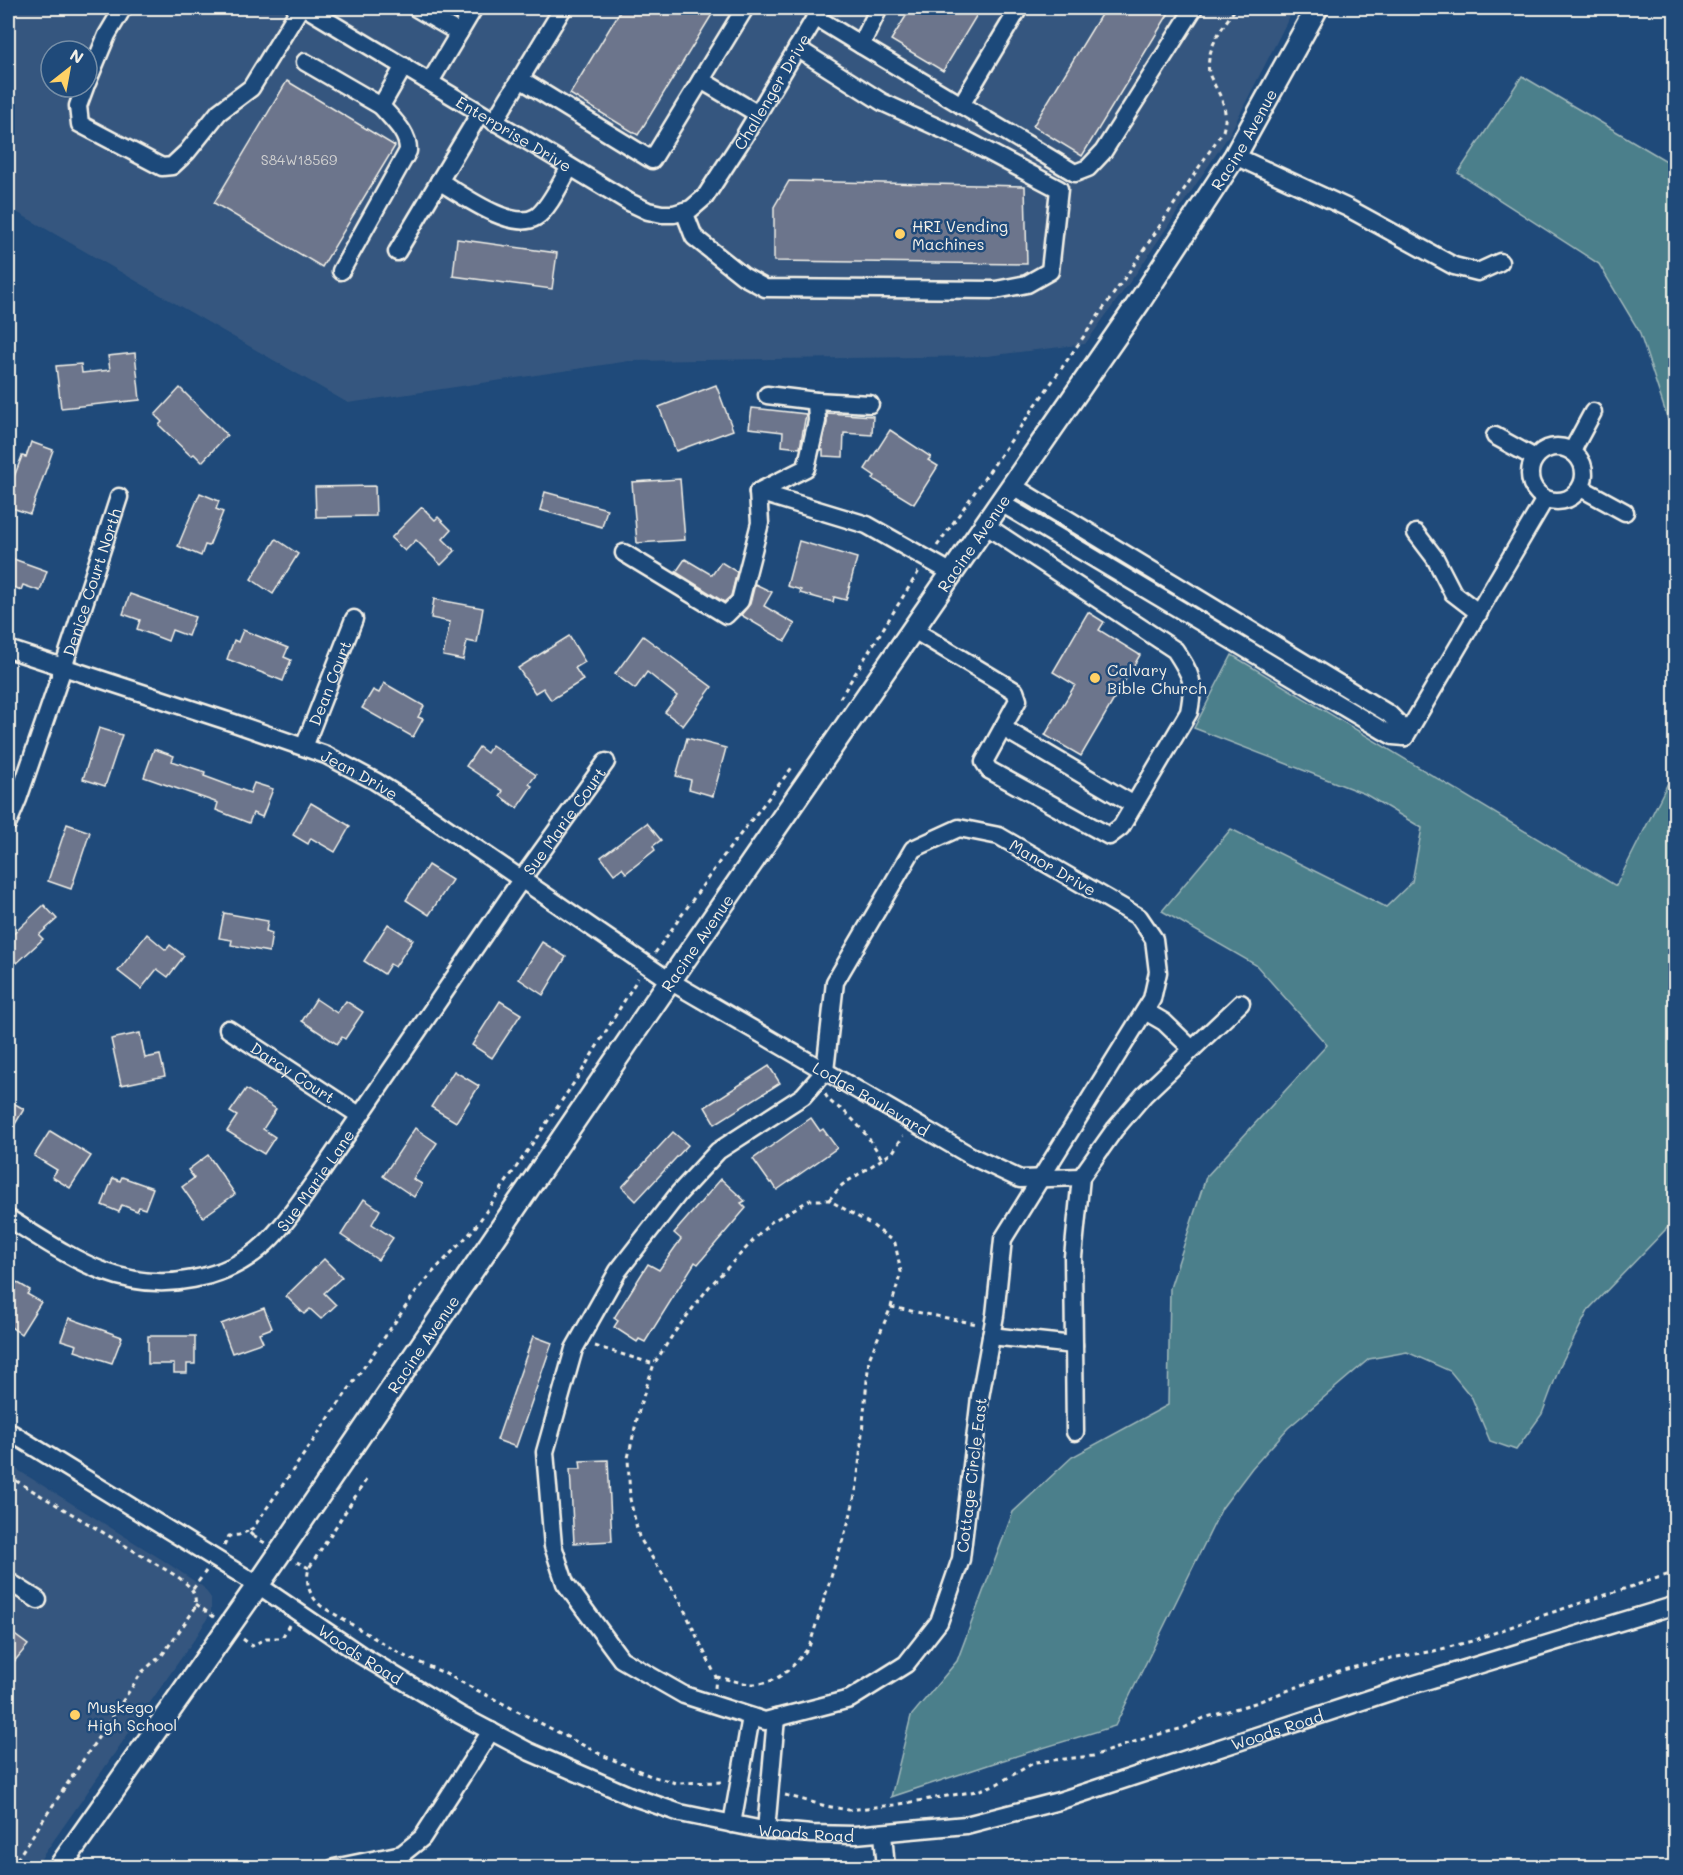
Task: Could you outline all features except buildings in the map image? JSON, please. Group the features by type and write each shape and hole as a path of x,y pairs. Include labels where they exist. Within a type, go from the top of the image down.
{"main road":[{"name":"Racine Avenue","path":"59,1868 258,1585 670,981 1140,302 1235,156 1317,8"}],"street":[{"path":"99,54 123,8"},
{"path":"81,99 78,106 80,124 162,167 172,166 188,152 219,112 251,88 300,8"},
{"name":"Enterprise Drive","path":"306,8 487,118 648,211 662,214 684,211"},
{"path":"416,8 459,33"},
{"path":"430,82 474,8"},
{"path":"397,252 439,181 520,79 563,8"},
{"path":"520,79 652,160 745,8"},
{"path":"861,45 879,8"},
{"path":"961,105 1019,8"},
{"path":"818,13 861,45 1075,173 1088,168 1103,152 1194,8"},
{"name":"Challenger Drive","path":"684,211 692,209 705,197 720,175 818,13"},
{"path":"684,211 694,237 743,276 765,288 996,290 1027,284 1050,271 1059,189 970,142 882,102 797,48"},
{"path":"305,62 381,106 409,142 408,151 341,271"},
{"path":"381,106 404,66"},
{"path":"701,80 758,114"},
{"path":"1235,156 1348,208 1454,266 1478,272 1500,262"},
{"path":"439,181 506,219 523,221 536,217 545,207 570,167"},
{"path":"767,395 870,404"},
{"path":"758,492 806,468 817,421 816,401"},
{"path":"1572,451 1593,412"},
{"path":"1495,436 1536,458"},
{"path":"1554,447 1572,451 1579,457 1583,466 1585,475 1581,488 1571,498 1563,501 1553,502 1545,499 1537,493 1530,478 1530,469 1536,458 1546,449 1554,447"},
{"path":"1013,486 1389,714 1401,726 1405,737"},
{"path":"1581,488 1625,512"},
{"path":"758,492 867,525 952,573"},
{"path":"624,553 726,615 740,601 760,523 758,492"},
{"name":"Denice Court North","path":"8,823 63,668 119,497"},
{"path":"1405,737 1545,499"},
{"path":"1001,504 1382,730 1393,736 1405,737"},
{"path":"912,629 1015,691 1018,700 984,762 989,770 1109,836 1121,827 1189,712 1193,692 1190,674 1175,650 985,525"},
{"path":"1416,533 1435,558 1453,592 1479,613"},
{"name":"Dean Court","path":"304,747 354,619"},
{"name":"Jean Drive","path":"8,649 326,755 375,781 670,981"},
{"path":"1003,728 1134,805"},
{"name":"Sue Marie Court","path":"521,880 606,762"},
{"name":"Manor Drive","path":"831,1074 835,982 913,849 958,828 999,836 1139,917 1154,939 1158,972 1152,999 1042,1178"},
{"name":"Sue Marie Lane","path":"8,1218 90,1266 127,1280 146,1283 176,1283 204,1277 234,1266 266,1243 291,1214 521,880"},
{"name":"Lodge Boulevard","path":"670,981 971,1156 1020,1179 1081,1177"},
{"path":"1075,1432 1073,1257 1081,1177 1115,1129 1144,1095 1241,1003"},
{"path":"1145,1011 1164,1022 1192,1049"},
{"name":"Darcy Court","path":"228,1029 359,1115"},
{"path":"764,1719 684,1695 621,1659 565,1583 553,1546 545,1452 574,1349 618,1271 679,1193 718,1151 803,1096 831,1074"},
{"name":"Cottage Circle East","path":"764,1719 850,1699 906,1664 939,1622 961,1559 980,1397 992,1331 1003,1239 1042,1178"},
{"path":"992,1331 1074,1345"},
{"name":"Woods Road","path":"8,1431 258,1585 361,1655 530,1752 631,1796 680,1813 766,1830 811,1834 883,1834 966,1825 1059,1801 1339,1708 1676,1605"},
{"path":"8,1581 38,1600"},
{"path":"732,1824 764,1719"},
{"path":"764,1719 766,1830"},
{"path":"334,1868 402,1854 422,1838 491,1731"},
{"path":"883,1834 886,1868"}],"path":[{"path":"835,707 903,595 1131,269 1223,131 1227,118 1225,103 1209,74 1209,56 1220,30 1236,8"},
{"path":"664,940 722,858 797,762"},
{"path":"227,1542 229,1536 239,1535 253,1528 413,1296 474,1229 582,1071 634,984"},
{"path":"831,1074 825,1094 830,1104 844,1111 869,1136 882,1159"},
{"path":"829,1200 842,1185 893,1152 912,1121"},
{"path":"712,1704 716,1677 681,1603 639,1537 630,1499 628,1458 640,1406 654,1364 674,1333 710,1287 771,1222 810,1200 829,1200 872,1225 895,1244 901,1272 891,1307 869,1359 857,1486 850,1517 809,1647 798,1661 775,1679 755,1684 716,1677"},
{"path":"891,1307 992,1331"},
{"path":"579,1341 654,1364"},
{"path":"8,1476 169,1571 193,1589 196,1604 180,1632 163,1654 142,1672 11,1868"},
{"path":"366,1480 309,1568 308,1591 321,1606 405,1656 442,1672 602,1755 651,1776 676,1783 724,1782"},
{"path":"248,1531 253,1536"},
{"path":"304,1566 309,1568"},
{"path":"780,1793 848,1810 894,1805 976,1791 997,1784 1035,1762 1093,1756 1184,1728 1204,1718 1256,1703 1339,1671 1472,1641 1545,1614 1676,1572"},
{"path":"193,1589 197,1584"},
{"path":"196,1604 203,1609"},
{"path":"248,1643 252,1646 266,1638 282,1638 285,1632"}],"shaded area":[{"path":"8,8 1294,8 1229,135 1135,275 1085,344 987,356 629,361 348,403 8,207"},
{"name":"Muskego High School","path":"8,1464 161,1559 203,1587 211,1598 211,1612 198,1634 35,1867 8,1867"}],"green space":[{"path":"1522,76 1675,166 1675,441 1639,331 1599,264 1458,173"},
{"path":"1232,655 1616,886 1675,769 1675,1224 1671,1224 1589,1309 1560,1366 1542,1414 1516,1450 1490,1441 1472,1398 1450,1371 1407,1352 1369,1359 1288,1428 1252,1468 1222,1508 1115,1726 891,1797 911,1716 957,1661 1013,1512 1072,1457 1168,1405 1170,1288 1206,1177 1327,1045 1256,965 1162,911 1231,829 1386,907 1412,882 1422,828 1365,794 1194,728"}],"place":[{"name":"HRI Vending Machines","path":"900,234"},
{"name":"Calvary Bible Church","path":"1095,678"},
{"name":"Muskego High School","path":"75,1715"}]}
